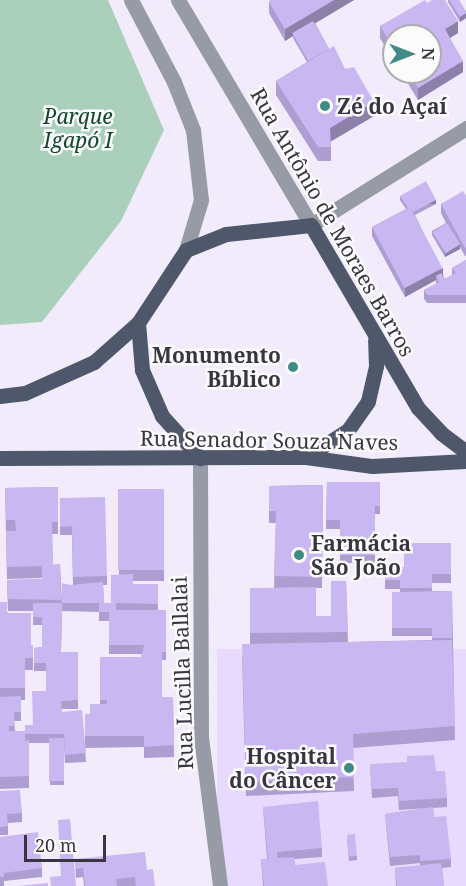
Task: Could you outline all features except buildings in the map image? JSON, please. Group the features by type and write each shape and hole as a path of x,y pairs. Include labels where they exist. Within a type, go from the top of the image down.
{"main road":[{"path":"0,396 25,393 94,362 138,322 186,250 226,234 311,225"},
{"name":"Rua Antônio de Moraes Barros","path":"311,225 417,408 441,433 466,452"},
{"path":"138,322 142,370 162,416 200,458"},
{"path":"306,457 348,430 368,401 376,366 375,337"},
{"name":"Rua Senador Souza Naves","path":"0,458 306,457 372,466 466,461"}],"street":[{"name":"Rua Antônio de Moraes Barros","path":"178,0 311,225"},
{"path":"132,1 174,82 193,130 201,200 186,250"},
{"path":"311,225 466,128"},
{"name":"Rua Lucilla Ballalai","path":"200,458 201,737 220,886"}],"shaded area":[{"name":"Hospital do Câncer","path":"217,649 466,649 466,886 217,886"}],"green space":[{"name":"Parque Igapó I","path":"0,0 108,0 164,130 121,221 42,322 0,325"}],"place":[{"name":"Zé do Açaí","path":"325,106"},
{"name":"Monumento Bíblico","path":"293,367"},
{"name":"Farmácia São João","path":"299,555"},
{"name":"Hospital do Câncer","path":"349,768"}]}
